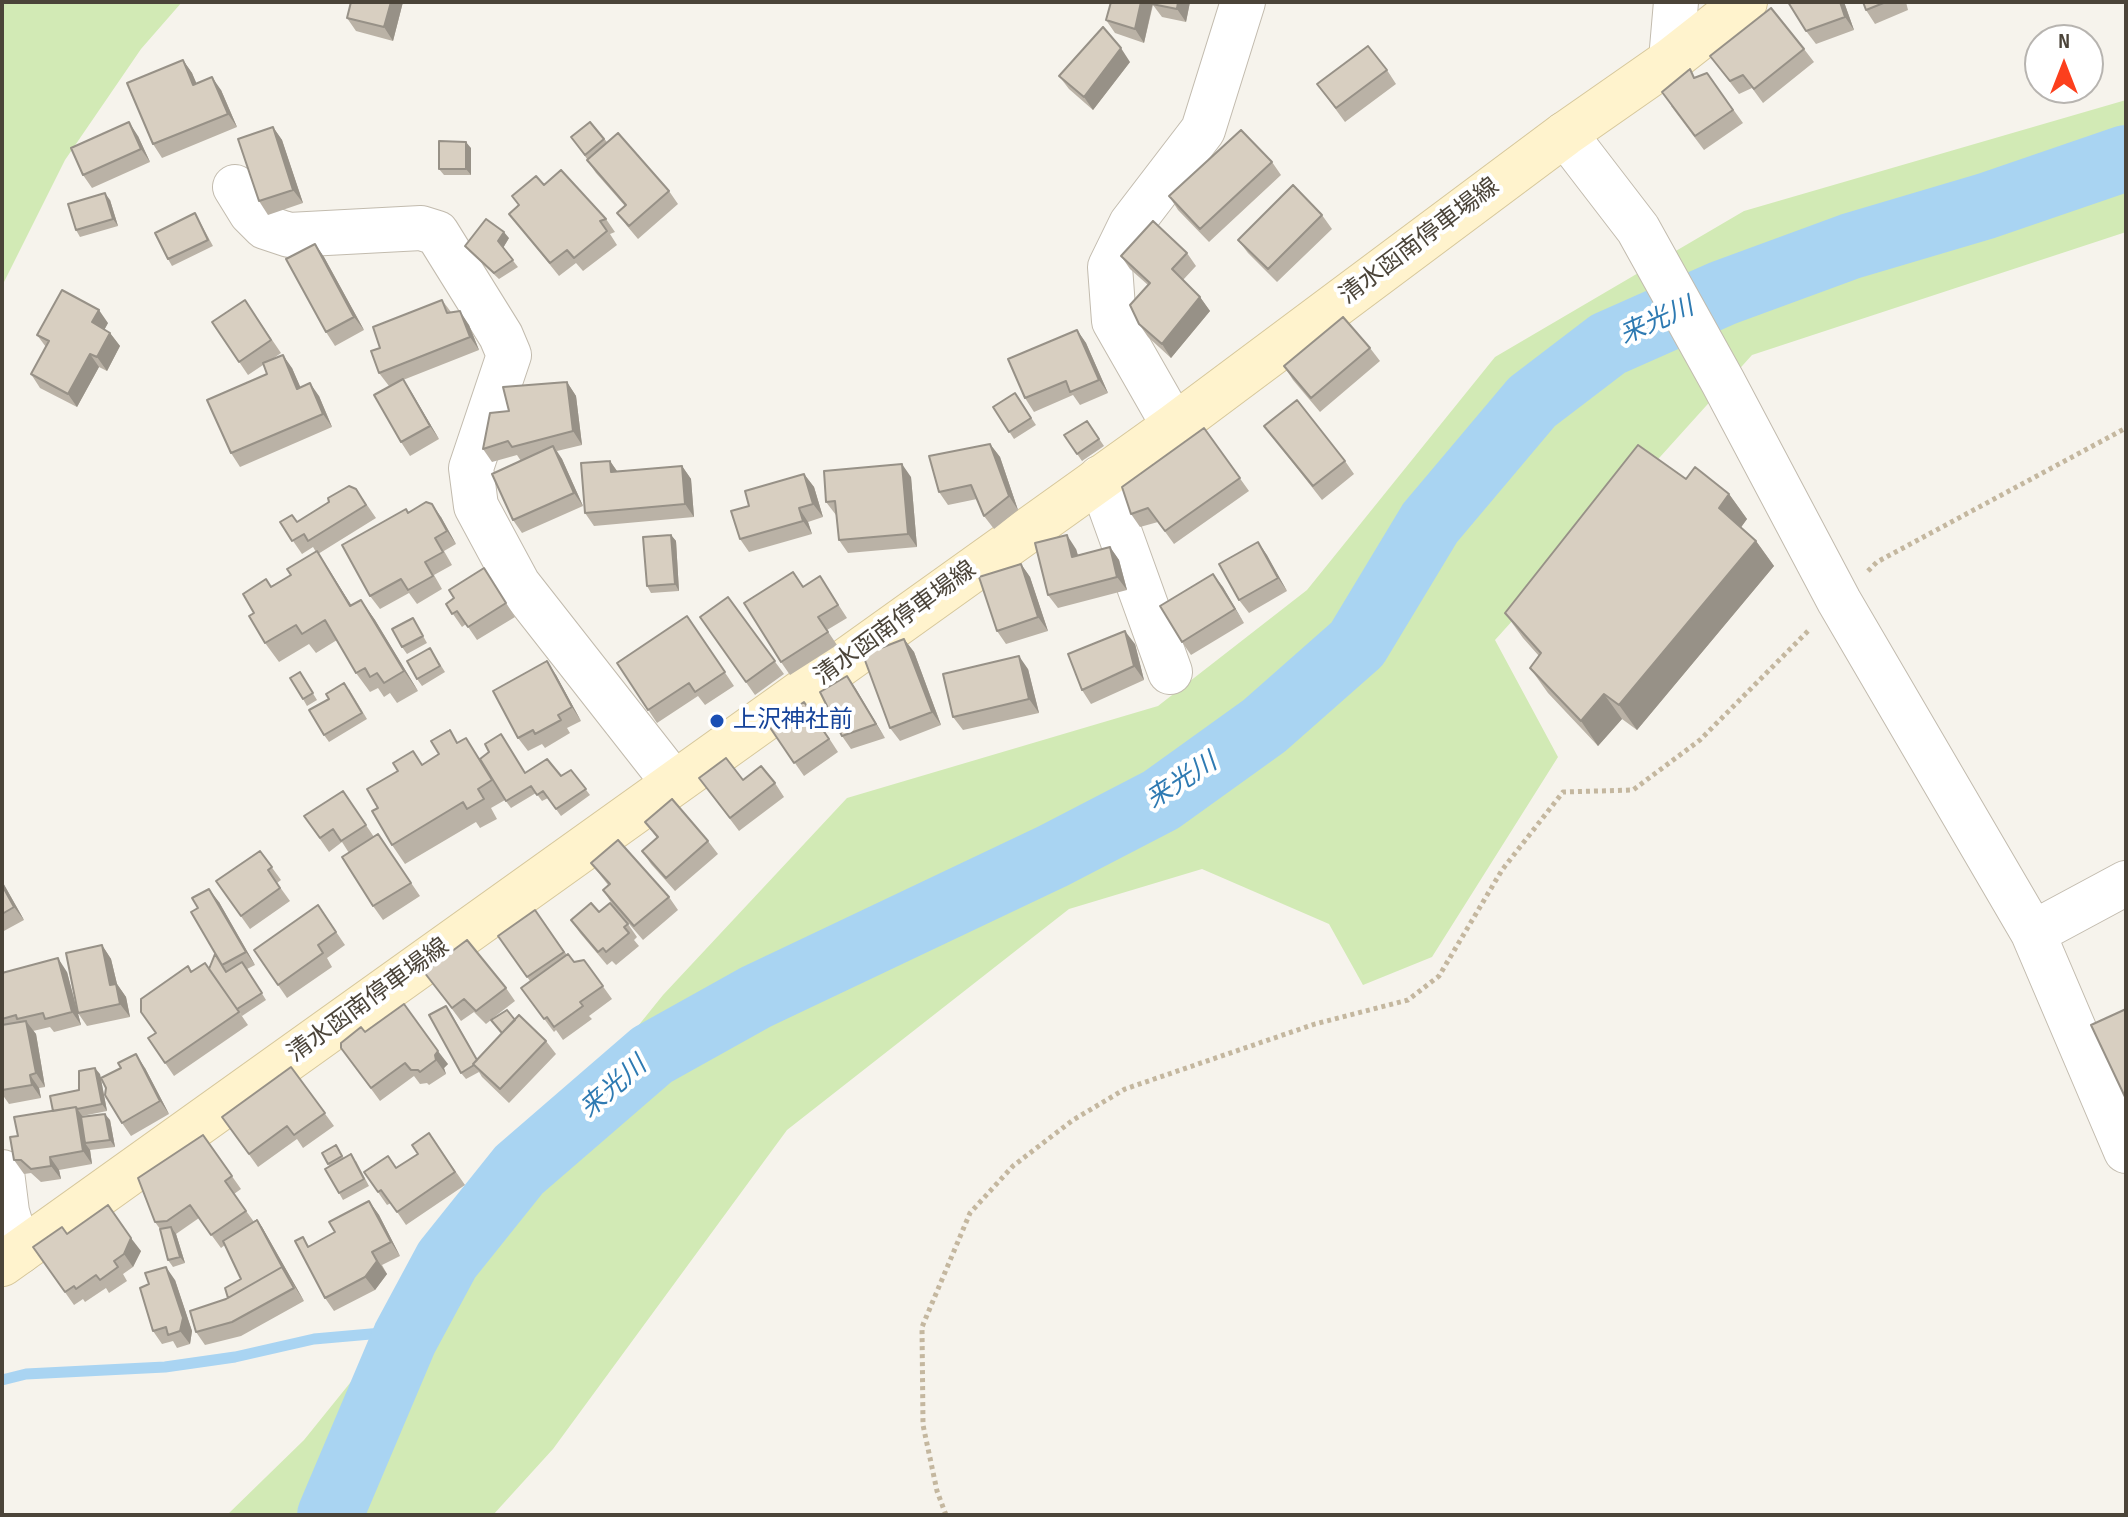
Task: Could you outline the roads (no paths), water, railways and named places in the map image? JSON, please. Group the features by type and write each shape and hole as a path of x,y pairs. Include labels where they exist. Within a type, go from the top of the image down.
{"main road":[{"name":"清水函南停車場線","path":"10,1258 1174,426 1565,134 1671,60 1745,2"}],"street":[{"path":"1174,426 1114,321 1110,267 1131,224 1203,130 1243,2"},
{"path":"1671,60 1676,2"},
{"path":"1565,134 1638,229 1839,601 2033,933 2126,1151"},
{"path":"235,187 251,213 265,227 289,235 421,228 437,233 501,336 509,355 471,468 476,506 518,584 674,783"},
{"path":"1100,478 1170,672"},
{"path":"2033,933 2126,883"},
{"path":"2,1172 10,1258"}],"waterway":[{"name":"来光川","path":"330,1515 405,1338 447,1260 519,1170 652,1055 756,997 1053,856 1161,800 1264,726 1357,644 1430,523 1532,402 1608,344 1723,293 1851,246 1986,206 2126,158"},
{"path":"2,1380 26,1374 165,1367 235,1357 314,1339 382,1333 405,1338"}],"place":[{"name":"上沢神社前","path":"717,721"}]}
